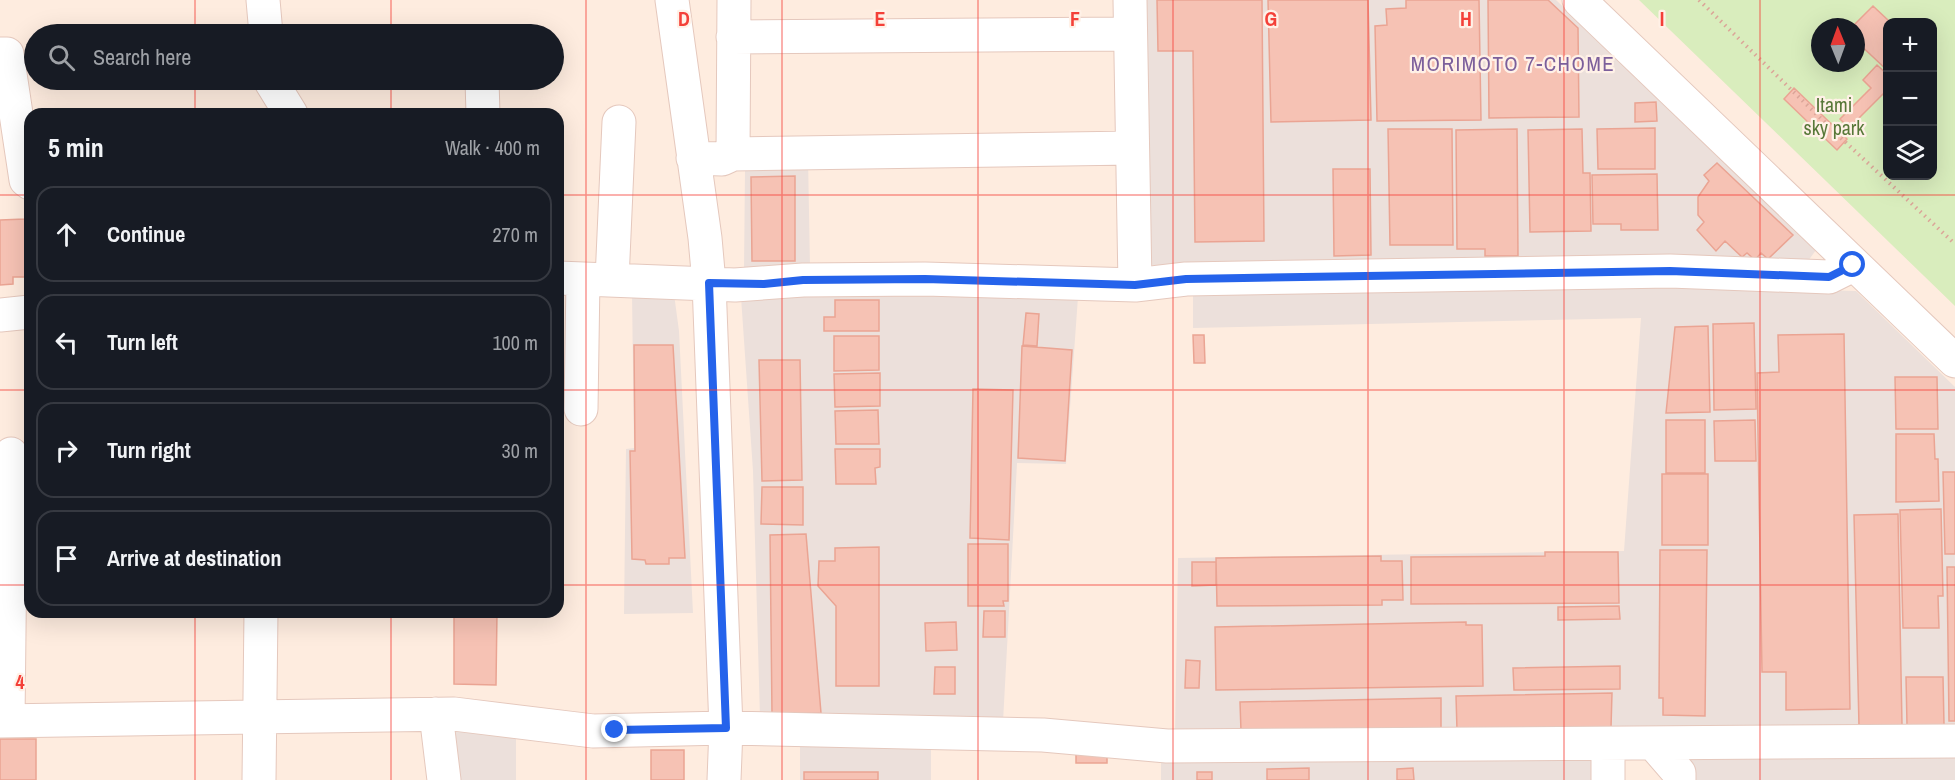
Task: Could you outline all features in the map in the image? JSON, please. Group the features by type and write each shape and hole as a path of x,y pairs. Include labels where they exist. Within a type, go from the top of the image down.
{"street":[{"path":"263,0 265,24"},
{"path":"672,0 705,238 709,283 726,728 724,780"},
{"path":"733,154 734,0"},
{"path":"1130,0 1135,285"},
{"path":"1579,0 1955,361"},
{"path":"733,37 1130,34"},
{"path":"0,54 7,54 24,167"},
{"path":"276,90 287,108"},
{"path":"482,90 483,108"},
{"path":"581,409 584,279 619,122"},
{"path":"693,158 722,159 733,154 1132,148"},
{"path":"584,279 764,284 803,280 925,279 1135,285 1186,279 1670,271 1829,277 1853,265"},
{"path":"0,315 24,313"},
{"path":"11,454 4,721 454,714 593,731 726,728 1043,735 1167,746 1955,741"},
{"path":"260,780 261,618"},
{"path":"436,714 444,780"},
{"path":"1653,743 1678,773 1679,780"}],"path":[{"path":"1699,0 1842,139 1955,244"}],"shaded area":[{"path":"1141,0 1556,0 1816,250 1808,261 1145,265"},
{"path":"808,157 810,267 744,269 745,171 754,158"},
{"path":"1687,286 1856,291 1955,387 1955,732 1175,734 1178,558 1624,551 1641,318 1193,328 1193,288"},
{"path":"829,291 1078,297 1066,464 1017,463 1003,722 760,717 753,471 741,297"},
{"path":"632,293 674,294 679,331 693,613 624,614 626,449 634,448"},
{"path":"454,726 516,732 516,780 458,780"},
{"path":"800,740 931,742 931,780 800,780"},
{"path":"1955,751 1955,780 1690,780 1683,752"},
{"path":"1161,754 1593,754 1593,780 1161,780"}],"green space":[{"name":"Itami sky park","path":"1639,0 1955,0 1955,306"}],"building":[{"path":"1157,0 1262,0 1264,241 1195,242 1193,51 1158,51"},
{"path":"1268,0 1368,0 1371,120 1271,122"},
{"path":"1406,0 1479,0 1481,120 1377,121 1375,26 1387,25 1386,9 1406,8"},
{"path":"1488,0 1548,0 1578,28 1579,117 1489,118"},
{"path":"1873,6 1886,18 1883,18 1883,66 1865,49 1865,18 1861,18"},
{"path":"1877,65 1883,70 1883,94 1849,128 1840,119 1871,88 1863,80"},
{"path":"1794,88 1847,139 1837,150 1784,99"},
{"path":"1656,102 1657,121 1635,122 1635,103"},
{"path":"1655,128 1655,169 1598,169 1597,129"},
{"path":"1388,129 1452,129 1453,245 1390,245"},
{"path":"1517,129 1518,256 1485,256 1485,249 1457,249 1456,130"},
{"path":"1582,129 1583,173 1590,173 1591,231 1530,232 1528,130"},
{"path":"1717,163 1793,235 1768,259 1761,253 1755,260 1747,253 1742,257 1725,241 1716,251 1697,230 1704,222 1698,215 1698,197 1709,181 1704,175"},
{"path":"1333,169 1370,169 1371,255 1334,256"},
{"path":"1657,174 1658,230 1621,230 1621,224 1593,224 1592,175"},
{"path":"795,176 795,261 752,261 751,177"},
{"path":"24,219 24,277 13,277 13,284 0,285 0,220"},
{"path":"835,300 879,300 879,331 824,331 824,317 835,317"},
{"path":"1026,313 1039,314 1037,346 1023,345"},
{"path":"1754,323 1756,409 1714,410 1713,324"},
{"path":"1708,326 1710,412 1666,413 1675,327"},
{"path":"1844,334 1850,709 1786,710 1786,672 1762,672 1757,373 1779,372 1778,335"},
{"path":"1193,335 1204,335 1205,363 1194,363"},
{"path":"834,336 879,336 879,370 834,371"},
{"path":"634,345 673,345 685,558 669,558 669,564 646,564 645,560 632,559 630,451 635,451"},
{"path":"1022,346 1072,350 1065,461 1018,458"},
{"path":"759,360 800,360 802,480 762,481"},
{"path":"880,373 880,406 835,407 834,374"},
{"path":"1895,377 1937,377 1938,429 1896,429"},
{"path":"973,389 1013,390 1009,540 970,538"},
{"path":"878,410 879,444 836,444 835,411"},
{"path":"1666,420 1705,420 1705,473 1666,473"},
{"path":"1755,420 1756,461 1715,461 1714,421"},
{"path":"1896,434 1934,434 1935,459 1938,459 1939,501 1896,502"},
{"path":"835,449 880,449 880,467 875,468 876,484 836,484"},
{"path":"1943,472 1955,472 1955,554 1945,554"},
{"path":"1662,474 1708,474 1708,545 1662,545"},
{"path":"762,487 803,487 803,525 761,524"},
{"path":"1941,509 1943,596 1938,596 1939,628 1903,628 1900,510"},
{"path":"1898,514 1902,725 1859,726 1854,515"},
{"path":"806,534 821,713 772,714 770,535"},
{"path":"968,544 1008,544 1008,601 1003,601 1004,606 968,606"},
{"path":"879,547 879,686 836,686 836,606 818,586 819,561 835,561 835,548"},
{"path":"1660,550 1707,550 1705,716 1663,715 1663,698 1659,698"},
{"path":"1545,552 1618,552 1619,603 1411,604 1411,557 1545,556"},
{"path":"1381,556 1381,561 1402,561 1403,600 1382,600 1382,605 1217,606 1216,558"},
{"path":"1192,562 1216,562 1216,585 1192,586"},
{"path":"1947,567 1955,567 1955,721 1949,721"},
{"path":"1619,606 1620,619 1558,620 1558,607"},
{"path":"984,611 1005,611 1005,637 983,637"},
{"path":"454,618 497,618 496,685 454,684"},
{"path":"956,622 957,650 926,651 925,623"},
{"path":"1466,622 1466,625 1482,625 1483,686 1216,690 1215,627"},
{"path":"1186,660 1200,661 1199,688 1185,688"},
{"path":"1620,666 1620,689 1514,690 1513,668"},
{"path":"935,667 955,667 955,694 934,694"},
{"path":"1906,677 1943,677 1944,725 1907,725"},
{"path":"1612,693 1611,728 1457,730 1456,696"},
{"path":"1441,698 1441,728 1241,731 1240,702"},
{"path":"0,739 36,739 36,780 0,780"},
{"path":"651,750 684,750 684,780 651,780"},
{"path":"1076,750 1107,750 1107,763 1076,763"},
{"path":"1309,768 1309,780 1267,780 1267,769"},
{"path":"1413,768 1414,780 1397,780 1397,769"},
{"path":"804,772 878,772 878,780 804,780"},
{"path":"1197,772 1212,772 1212,780 1197,780"}],"district":[{"name":"MORIMOTO 7-CHOME","path":"1513,64"}],"route":[{"path":"615,730 726,728 709,283 735,285 803,280 925,279 1135,285 1186,279 1670,271 1829,277 1853,265"}]}
